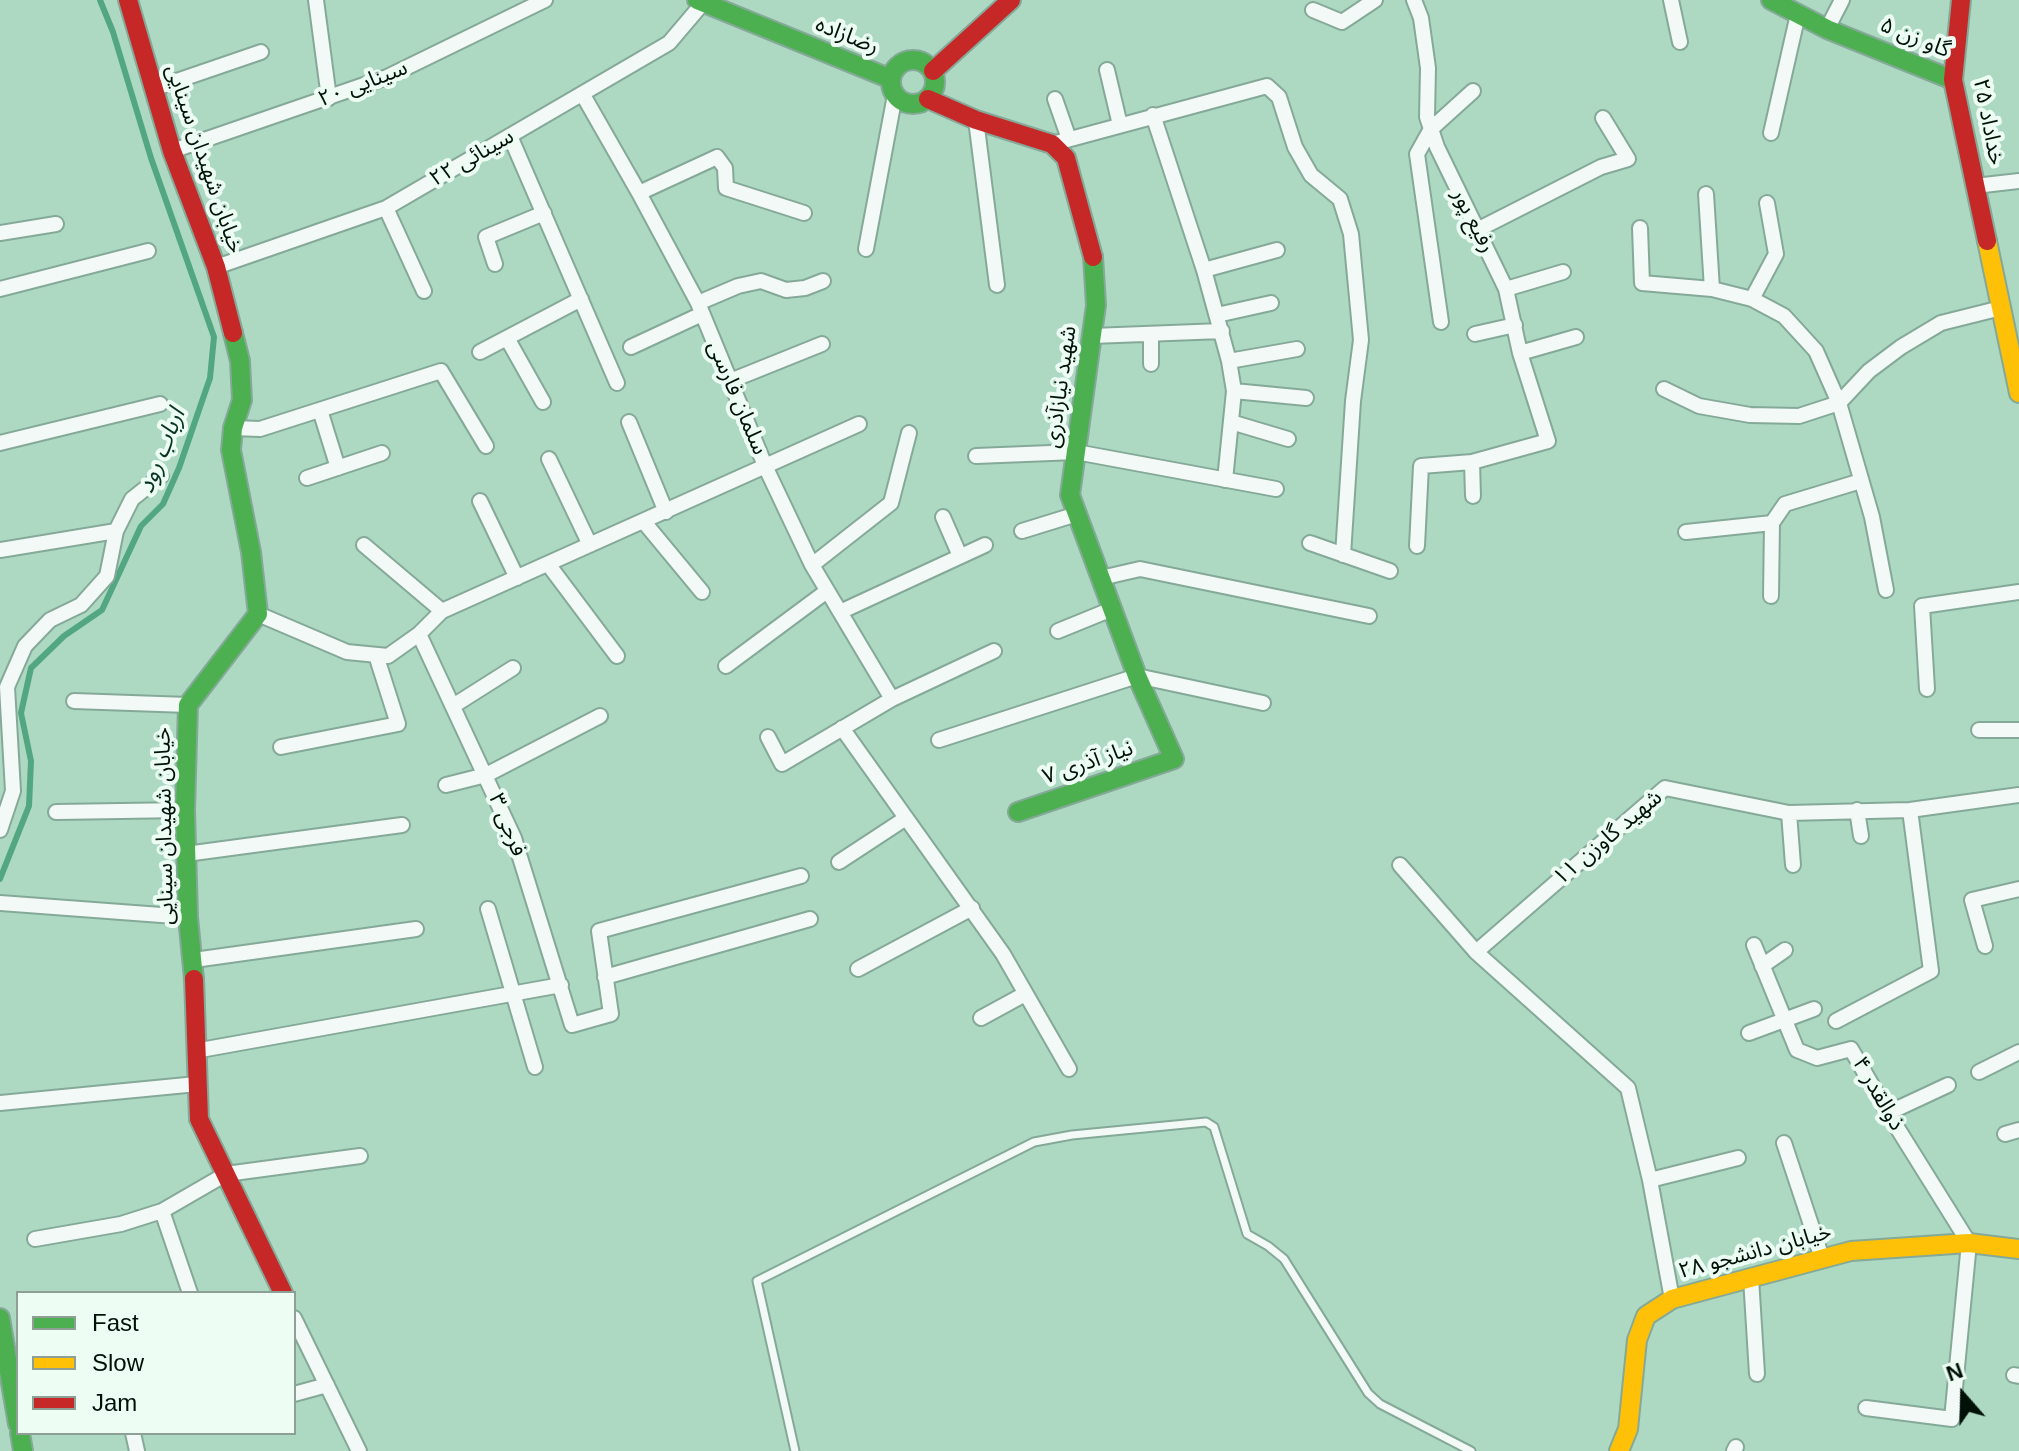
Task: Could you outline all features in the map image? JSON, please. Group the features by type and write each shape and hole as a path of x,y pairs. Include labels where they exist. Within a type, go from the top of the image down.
{"street":[{"name":"خیابان شهیدان سینایی","path":"128,0 172,151 216,267 240,361 242,400 233,428 231,450 251,552 258,614 188,705 185,810 188,917 194,960 199,1119 282,1291"},
{"path":"316,0 329,98"},
{"name":"سینایی ۲۰","path":"172,151 387,77 545,0"},
{"path":"933,71 1011,0"},
{"path":"1313,10 1342,22 1375,0"},
{"name":"رفیع پور","path":"1414,0 1421,18 1428,68 1427,117 1437,147 1506,289 1520,353 1548,441 1472,462"},
{"path":"1671,0 1680,42"},
{"name":"گاو زن ۵","path":"1771,0 1827,29 1953,80"},
{"path":"1827,29 1842,0"},
{"name":"خداداد ۲۵","path":"1961,0 1953,80 2018,383"},
{"name":"رضازاده","path":"700,2 893,87"},
{"name":"سینائی ۲۲","path":"216,267 386,208 669,43 700,2"},
{"path":"1771,133 1798,14"},
{"path":"153,89 261,52"},
{"path":"866,249 894,70 909,60 927,64 933,71 935,86 928,99"},
{"path":"1107,70 1120,125"},
{"path":"893,87 911,104 928,99 976,120 1061,142 1267,86 1279,97 1295,147 1311,175 1340,199 1351,234 1361,340 1353,401 1343,555"},
{"path":"1441,322 1417,154 1431,129 1473,91"},
{"name":"سلمان فارسی","path":"583,95 700,308 766,468 812,565 892,699"},
{"path":"1055,99 1061,142"},
{"path":"1153,115 1204,270 1229,361 1234,391 1225,480"},
{"path":"1479,229 1601,167 1628,159 1603,118"},
{"path":"976,120 997,285"},
{"path":"510,136 617,383"},
{"name":"شهید نیازآذری","path":"1061,142 1093,249 1096,305 1070,495 1137,676 1174,759"},
{"path":"639,193 717,157 725,168 726,188 804,213"},
{"path":"1975,186 2019,181"},
{"path":"1706,194 1712,289"},
{"path":"1752,299 1776,254 1767,203"},
{"path":"386,208 424,291"},
{"path":"495,264 486,237 544,213"},
{"path":"0,233 56,224"},
{"path":"1640,228 1642,283 1712,289 1752,299 1784,316 1816,351 1839,403 1872,517 1886,590"},
{"path":"1204,270 1277,250"},
{"path":"0,289 148,251"},
{"path":"1506,289 1563,272"},
{"path":"631,347 738,286 761,281 786,290 805,288 823,281"},
{"path":"480,352 581,299"},
{"path":"1217,315 1271,303"},
{"path":"1664,389 1699,406 1750,415 1799,416 1839,403 1869,371 1941,323 2001,308"},
{"path":"1475,334 1515,325"},
{"path":"1092,336 1222,331"},
{"path":"1151,334 1151,364"},
{"path":"1520,353 1576,337"},
{"path":"507,338 543,402"},
{"path":"730,381 822,344"},
{"path":"1229,361 1297,349"},
{"path":"233,428 260,429 441,371 486,446"},
{"path":"1234,391 1306,398"},
{"path":"0,443 160,404"},
{"path":"320,410 338,468"},
{"path":"629,422 666,512"},
{"path":"1231,422 1288,439"},
{"path":"258,614 347,652 388,656 419,634 442,611 859,424"},
{"path":"812,565 891,503 909,433"},
{"path":"976,456 1076,452 1276,489"},
{"path":"307,478 382,453"},
{"path":"549,459 590,545"},
{"path":"1417,546 1421,466 1472,462 1473,496"},
{"path":"0,830 13,791 7,687 25,646 50,620 81,605 107,576 116,531 132,499 161,476"},
{"path":"1771,596 1772,523 1785,504 1861,481"},
{"path":"480,501 517,578"},
{"path":"1022,531 1077,514"},
{"path":"943,517 960,556"},
{"path":"644,522 702,592"},
{"path":"1686,532 1772,523"},
{"path":"0,550 116,531"},
{"path":"1310,543 1390,571"},
{"path":"364,545 442,611"},
{"path":"840,612 985,545"},
{"path":"548,564 617,656"},
{"path":"1101,578 1140,569 1369,616"},
{"path":"726,666 827,591"},
{"path":"1927,689 1922,606 2019,592"},
{"path":"1058,631 1112,609"},
{"name":"فرجی ۳","path":"419,634 514,838 572,1025 611,1014 605,977"},
{"path":"768,737 782,764 892,699 994,651"},
{"path":"281,747 398,724 376,655"},
{"path":"453,706 513,668"},
{"path":"939,740 1137,676 1263,703"},
{"path":"74,701 188,705"},
{"path":"446,785 486,775 600,716"},
{"path":"842,728 972,908 1069,1069"},
{"path":"1979,730 2019,730"},
{"name":"نیاز آذری ۷","path":"1018,812 1174,759"},
{"name":"شهید گاوزن ۱۱","path":"1476,952 1665,788 1789,813 1910,810 2019,795"},
{"path":"56,812 185,810"},
{"path":"1857,810 1861,836"},
{"path":"1836,1021 1931,971 1910,810"},
{"path":"1789,813 1793,865"},
{"path":"839,862 906,818"},
{"path":"186,854 402,825"},
{"path":"1400,865 1476,952 1628,1088 1650,1180 1672,1299"},
{"path":"801,876 599,931 605,977 810,919"},
{"path":"1985,946 1972,900 2019,889"},
{"path":"0,903 188,917"},
{"path":"858,969 972,908"},
{"path":"488,909 535,1067"},
{"path":"194,960 416,929"},
{"name":"ذوالقدر ۴","path":"1754,945 1797,1050 1817,1058 1851,1049 1969,1243"},
{"path":"1762,966 1785,950"},
{"path":"195,1051 561,985"},
{"path":"981,1018 1025,994"},
{"path":"1749,1033 1814,1009"},
{"path":"1979,1072 2019,1052"},
{"path":"0,1103 197,1084"},
{"path":"1888,1113 1948,1085"},
{"path":"1784,1143 1822,1258"},
{"path":"35,1239 121,1224 162,1211 226,1174 360,1156"},
{"path":"1650,1180 1738,1158"},
{"path":"162,1211 189,1291"},
{"path":"1866,1408 1952,1419 1969,1243"},
{"name":"خیابان دانشجو ۲۸","path":"1619,1451 1628,1429 1637,1340 1646,1316 1672,1299 1851,1251 1969,1243 2019,1249"},
{"path":"1751,1278 1757,1374"},
{"path":"0,1318 16,1414"},
{"path":"300,1344 327,1385 359,1451"},
{"path":"296,1393 327,1385"}],"lane":[{"path":"795,1451 757,1281 1034,1142 1072,1135 1206,1122 1214,1127 1247,1234 1284,1259 1368,1393 1380,1404 1471,1451"}],"waterway":[{"name":"ارباب رود","path":"0,879 29,806 31,761 21,713 31,668 64,636 102,610 141,526 163,504 179,468 210,378 214,337 100,0"}],"traffic: fast":[{"path":"697,0 891,79"},
{"path":"1771,0 1827,29 1953,80"},
{"path":"913,60 929,66 935,82 929,98 913,104 897,98 891,82 897,66 913,60"},
{"path":"1018,812 1174,759 1137,676 1070,495 1096,305 1093,257"},
{"path":"194,979 188,917 185,810 188,705 258,614 251,552 231,450 233,428 242,400 240,361 233,333"},
{"path":"0,1318 16,1412"},
{"path":"20,1435 23,1451"}],"traffic: slow":[{"path":"1987,241 2019,393"},
{"path":"1619,1451 1628,1429 1637,1340 1646,1316 1672,1299 1851,1251 1969,1243 2019,1249"}],"traffic: jam":[{"path":"128,0 172,151 216,267 233,333"},
{"path":"933,71 1011,0"},
{"path":"1961,0 1953,80 1987,241"},
{"path":"928,99 976,120 1052,144 1066,158 1093,257"},
{"path":"194,979 199,1119 282,1291"}]}
